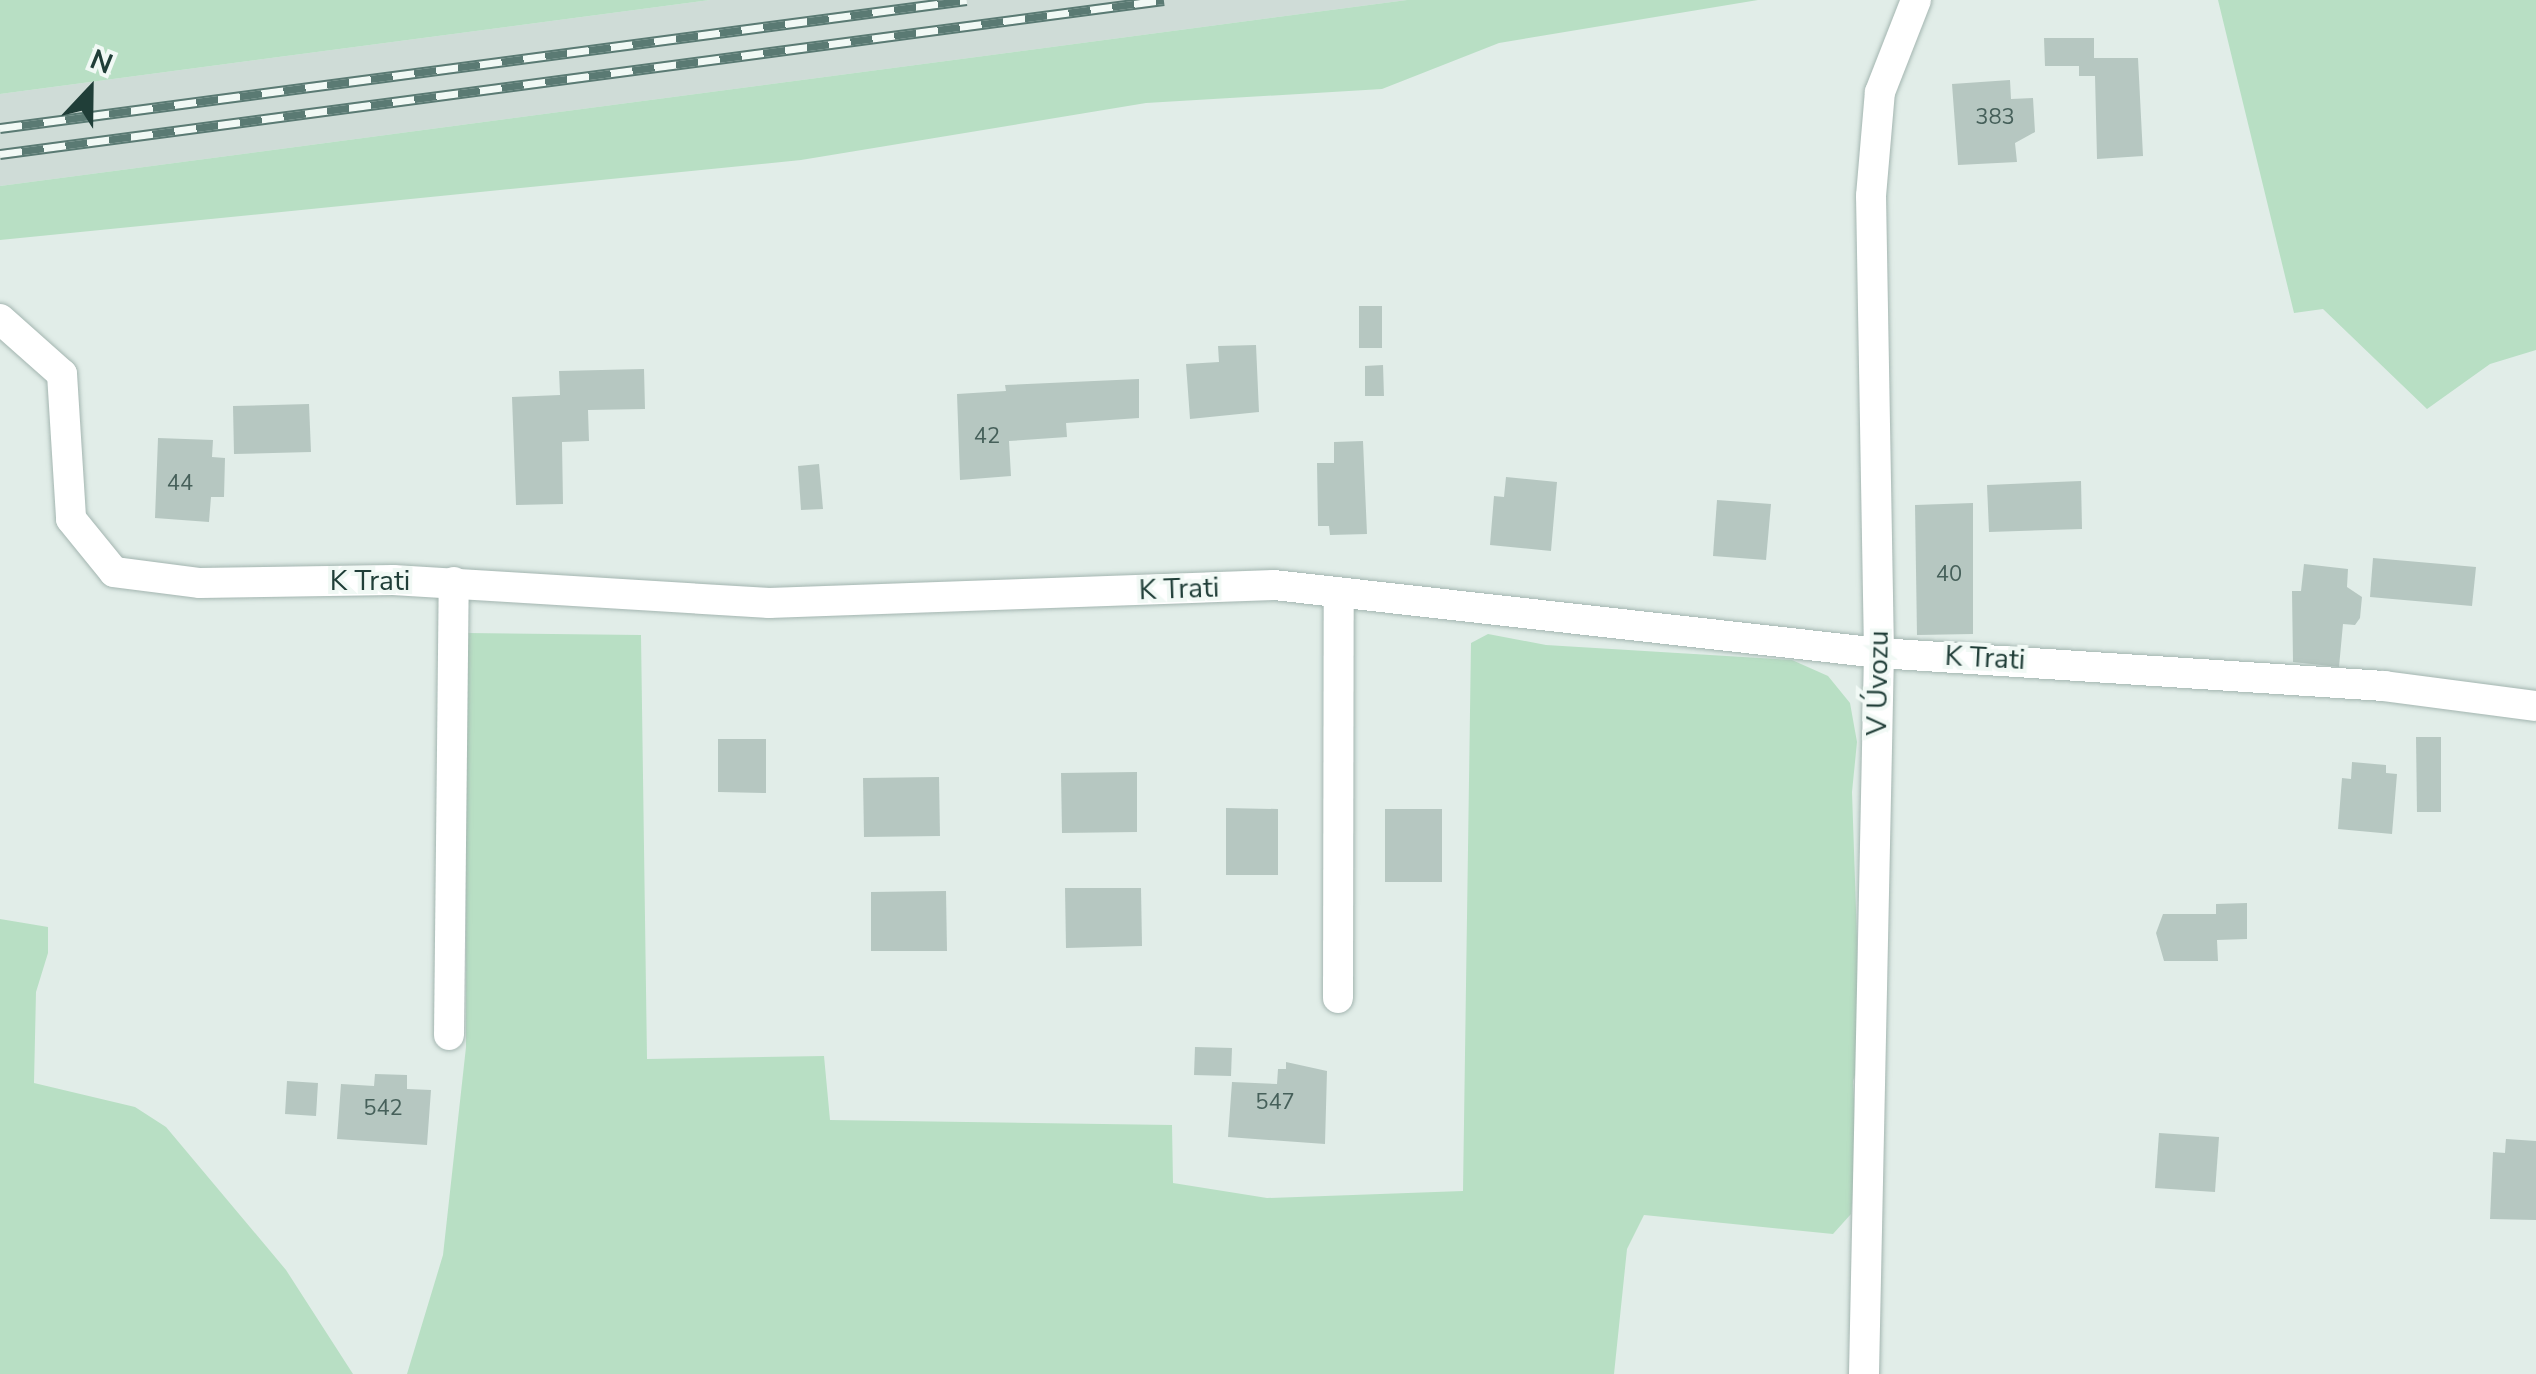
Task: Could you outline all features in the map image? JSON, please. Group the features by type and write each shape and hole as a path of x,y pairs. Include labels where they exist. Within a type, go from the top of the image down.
{"street":[{"name":"V Úvozu","path":"1864,1374 1879,653 1870,196 1880,92 1916,0"},
{"name":"K Trati","path":"0,319 62,374 70,518 114,572 200,583 454,582 770,603 1274,585 1879,653 2384,686 2536,706"},
{"path":"448,1035 454,582"},
{"path":"1338,998 1339,594"}],"shaded area":[{"path":"710,0 1407,0 0,186 0,94"}],"green space":[{"path":"0,0 710,0 0,94"},
{"path":"1407,0 1758,0 1499,43 1382,89 1146,103 801,160 0,240 0,186"},
{"path":"2218,0 2536,0 2536,350 2490,364 2427,409 2323,309 2294,313"},
{"path":"466,633 641,635 647,1059 824,1056 830,1120 1172,1125 1173,1183 1267,1198 1463,1191 1471,643 1488,634 1546,645 1792,660 1828,676 1850,703 1857,742 1852,792 1861,1057 1853,1081 1857,1153 1851,1214 1833,1234 1644,1215 1627,1249 1614,1374 407,1374 443,1255 466,1047"},
{"path":"0,919 48,927 48,953 36,992 34,1083 135,1107 166,1127 286,1270 353,1374 0,1374"}],"building":[{"path":"2044,38 2094,38 2094,58 2138,58 2143,156 2097,159 2095,76 2079,76 2079,66 2045,66"},
{"path":"2010,80 2011,99 2033,98 2035,132 2015,143 2017,162 1958,165 1952,84"},
{"path":"1359,306 1382,306 1382,348 1359,348"},
{"path":"1256,345 1259,412 1190,419 1186,364 1219,362 1218,346"},
{"path":"1383,365 1384,396 1365,396 1365,366"},
{"path":"644,369 645,409 588,410 589,441 562,442 563,504 516,505 512,397 560,395 559,371"},
{"path":"1139,379 1139,418 1066,423 1067,437 1009,441 1011,476 960,480 957,394 1006,391 1005,385"},
{"path":"309,404 311,452 234,454 233,406"},
{"path":"158,438 213,440 212,457 225,458 224,497 211,497 209,522 155,518"},
{"path":"1363,441 1367,534 1330,535 1329,526 1318,526 1317,463 1334,463 1334,442"},
{"path":"819,464 823,509 801,510 798,466"},
{"path":"1506,477 1557,482 1551,551 1490,545 1494,496 1504,497"},
{"path":"2081,481 2082,529 1989,532 1987,485"},
{"path":"1717,500 1771,504 1766,560 1713,556"},
{"path":"1973,503 1973,634 1917,635 1915,505"},
{"path":"2373,558 2476,567 2472,606 2370,597"},
{"path":"2304,564 2348,569 2347,587 2362,597 2360,618 2355,625 2343,624 2339,667 2293,662 2292,591 2301,591"},
{"path":"2416,737 2441,737 2441,812 2417,812"},
{"path":"718,739 766,739 766,793 718,792"},
{"path":"2352,762 2386,765 2386,773 2397,774 2392,834 2338,829 2342,778 2351,779"},
{"path":"1137,772 1137,832 1062,833 1061,773"},
{"path":"939,777 940,836 864,837 863,778"},
{"path":"1226,808 1278,809 1278,875 1226,875"},
{"path":"1385,809 1442,809 1442,882 1385,882"},
{"path":"1065,888 1141,888 1142,946 1066,948"},
{"path":"946,891 947,951 871,951 871,892"},
{"path":"2247,903 2247,939 2217,940 2218,961 2164,961 2156,933 2163,914 2216,914 2216,904"},
{"path":"1195,1047 1232,1048 1231,1076 1194,1075"},
{"path":"1286,1062 1327,1071 1325,1144 1228,1137 1232,1082 1277,1084 1278,1069 1286,1069"},
{"path":"375,1074 407,1075 407,1089 431,1090 427,1145 337,1139 341,1084 374,1086"},
{"path":"287,1081 318,1083 316,1116 285,1114"},
{"path":"2159,1133 2219,1137 2215,1192 2155,1188"},
{"path":"2506,1139 2536,1141 2536,1220 2490,1219 2493,1152 2505,1153"}],"railway":[{"path":"0,128 967,0"},
{"path":"0,154 1164,0"}]}
